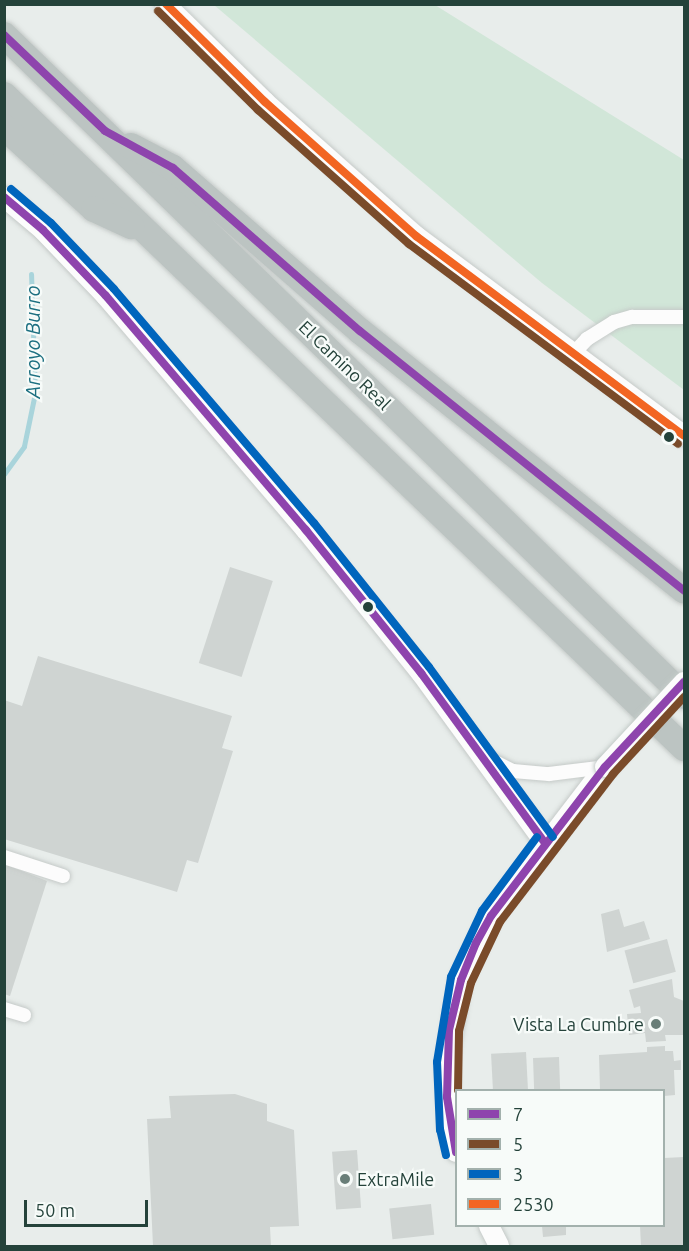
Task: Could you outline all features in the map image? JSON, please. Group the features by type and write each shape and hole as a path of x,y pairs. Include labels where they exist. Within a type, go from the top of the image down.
{"highway":[{"name":"El Camino Real","path":"4,35 105,131 673,701"},
{"path":"4,95 684,748"},
{"path":"4,127 94,209 151,235"},
{"path":"105,131 172,168 360,331 684,591"}],"street":[{"path":"165,4 265,102 416,236 684,436"},
{"path":"4,197 43,230 106,296 306,530 545,843"},
{"path":"573,354 587,339 614,322 632,317 684,317"},
{"path":"455,1148 450,1128 447,1063 461,980 491,916 605,767 673,701 684,682"},
{"path":"480,755 513,771 549,774 605,767"},
{"path":"4,857 63,876"},
{"path":"4,1009 24,1015"},
{"path":"490,1227 499,1246"}],"green space":[{"path":"214,5 435,5 684,160 684,390 542,283"}],"building":[{"path":"230,567 273,581 242,677 199,663"},
{"path":"38,656 232,716 222,748 233,751 198,863 187,860 177,892 4,839 4,700 22,706"},
{"path":"4,864 47,881 10,996 4,994"},
{"path":"619,909 624,927 644,921 650,939 607,952 601,914"},
{"path":"667,939 676,972 633,983 624,950"},
{"name":"Vista La Cumbre","path":"672,979 674,997 684,1001 684,1035 665,1035 666,1041 646,1042 645,1033 629,1035 627,1014 641,1013 640,1006 634,1008 629,990"},
{"path":"665,1046 665,1051 673,1051 674,1061 681,1060 681,1070 674,1070 675,1095 665,1096 665,1089 600,1089 599,1055 647,1052 647,1047"},
{"path":"526,1052 528,1089 493,1089 491,1054"},
{"path":"559,1057 560,1089 534,1089 533,1058"},
{"path":"235,1094 267,1104 267,1121 294,1130 299,1226 270,1227 271,1246 153,1246 147,1119 171,1118 169,1096"},
{"path":"357,1150 361,1208 336,1210 332,1152"},
{"path":"684,1157 684,1246 641,1246 640,1227 665,1227 665,1158"},
{"path":"431,1204 434,1235 392,1239 389,1208"},
{"path":"542,1227 566,1227 566,1235 543,1237"}],"waterway":[{"name":"Arroyo Burro","path":"4,474 24,446 35,393 31,274"}],"transit line":[{"name":"2530","path":"166,4 265,102 416,236 684,436"},
{"name":"5","path":"158,11 258,110 409,244 678,444"},
{"name":"7","path":"4,35 105,131 173,168 360,331 684,591"},
{"name":"3","path":"11,189 51,223 114,289 314,523 429,667 553,837"},
{"name":"7","path":"4,197 43,230 106,296 306,530 421,673 545,843"},
{"name":"7","path":"455,1146 447,1097 449,1030 461,980 476,943 491,916 605,767 684,682"},
{"name":"5","path":"458,1089 459,1031 471,983 500,922 613,774 684,697"},
{"name":"3","path":"446,1155 440,1130 437,1062 451,977 482,911 537,837"}],"place":[{"name":"Vista La Cumbre","path":"656,1024"},
{"name":"ExtraMile","path":"345,1179"}]}
